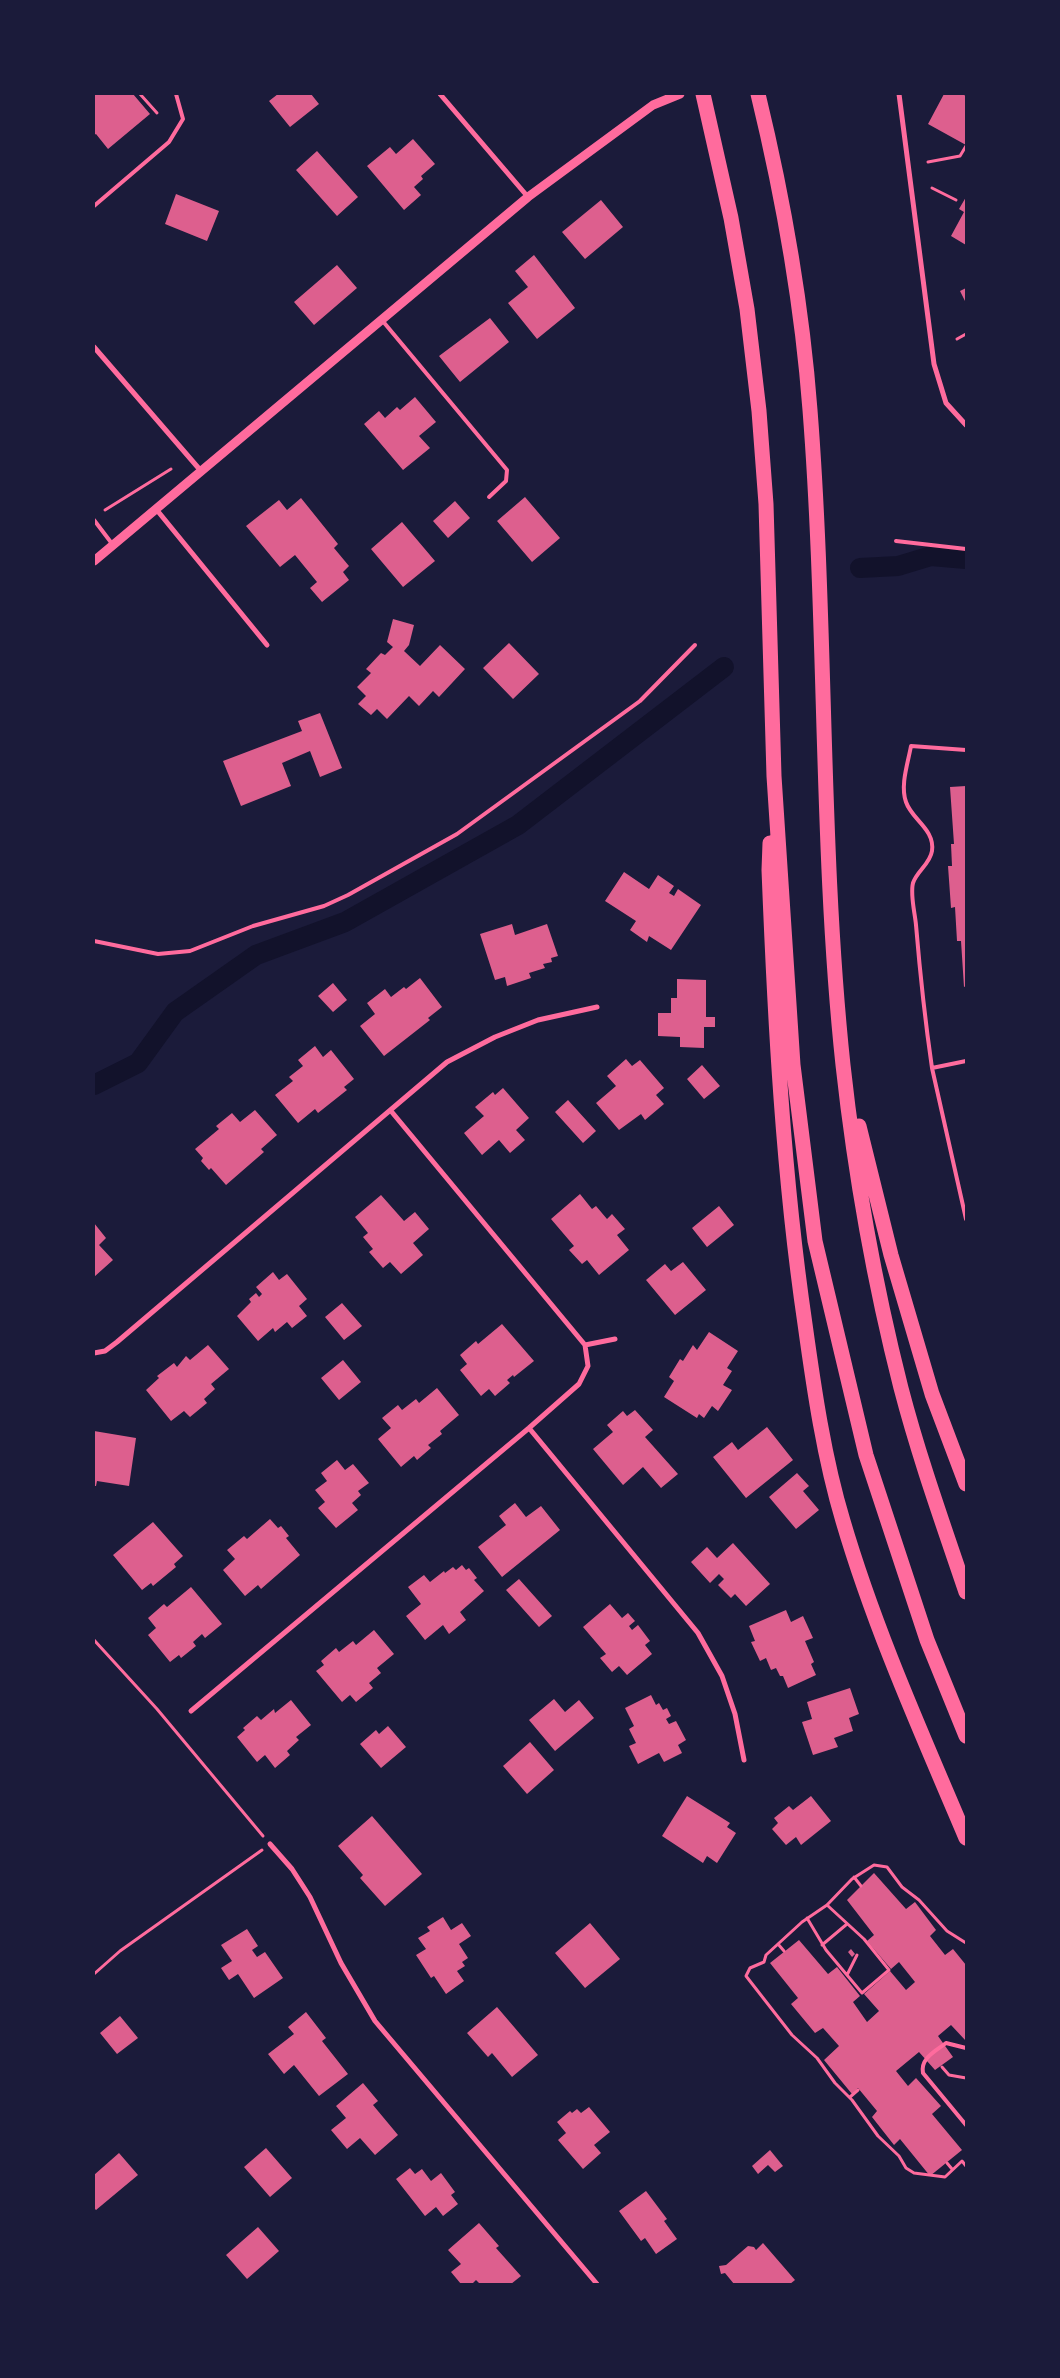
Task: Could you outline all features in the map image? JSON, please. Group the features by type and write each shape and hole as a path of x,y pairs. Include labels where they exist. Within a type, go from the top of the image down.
{"highway":[{"path":"703,94 747,309 759,411 766,504 774,776 793,1065 815,1241 866,1456 927,1640 966,1736"},
{"path":"758,94 783,212 804,348 810,408 818,539 832,916 843,1062 854,1152 869,1244 891,1347 917,1442 966,1592"},
{"path":"774,776 768,870 780,1091 796,1265 815,1394 843,1520 883,1638 966,1838"},
{"path":"843,1062 896,1274 932,1394 966,1484"}],"street":[{"path":"440,94 528,197"},
{"path":"94,561 528,197 653,105 680,94"},
{"path":"899,94 934,364 946,403 966,425"},
{"path":"94,347 201,471"},
{"path":"156,509 267,645"},
{"path":"94,1353 105,1351 117,1342 448,1062 495,1037 538,1020 597,1007"},
{"path":"191,1711 529,1428 579,1384 588,1366 585,1345 391,1111"},
{"path":"585,1345 615,1339"},
{"path":"529,1428 698,1633 722,1676 734,1714 744,1760"},
{"path":"270,1844 292,1869 310,1897 352,1984 375,2021 597,2284"}],"lane":[{"path":"94,206 169,142 183,119 176,94"},
{"path":"382,319 506,470 506,482 489,497"},
{"path":"94,520 113,545"},
{"path":"896,541 966,550"},
{"path":"94,941 158,954 190,951 253,926 324,906 348,896 457,834 640,701 695,646"},
{"path":"966,750 911,746 903,788 906,802 911,812 927,831 931,841 932,850 928,860 913,884 924,1017 932,1068 966,1219"},
{"path":"932,1068 966,1061"},
{"path":"966,2048 946,2043 924,2061 922,2067 923,2073 966,2125"}],"path":[{"path":"140,94 157,113"},
{"path":"928,162 960,156 966,146"},
{"path":"932,188 956,200"},
{"path":"956,339 966,334"},
{"path":"105,510 170,469"},
{"path":"94,1640 157,1709 270,1844 120,1952 94,1974"},
{"path":"966,1943 947,1932 919,1900 902,1887 887,1867 874,1865 854,1877 828,1905 807,1918 766,1955 764,1962 750,1968 746,1976 792,2035 817,2058 835,2083 850,2097 878,2136 899,2156 906,2168 914,2173 945,2177 962,2161 966,2166"},
{"path":"854,1877 861,1886"},
{"path":"807,1918 822,1944 862,1992 889,1970 864,1939 828,1905"},
{"path":"822,1944 848,1924"},
{"path":"778,1944 784,1951"},
{"path":"846,1975 858,1955"},
{"path":"942,2067 949,2075 965,2079"},
{"path":"850,2097 858,2090"},
{"path":"947,2163 952,2169"}],"building":[{"path":"94,94 133,94 150,114 108,149 96,134 94,135"},
{"path":"278,94 311,94 319,104 290,127 269,101"},
{"path":"944,94 962,94 966,96 966,145 928,124"},
{"path":"413,139 435,164 421,176 423,179 414,187 421,195 404,210 367,166 390,147 396,154"},
{"path":"317,151 358,197 337,216 296,170"},
{"path":"176,194 219,211 207,241 165,224"},
{"path":"966,197 966,245 951,236 964,212 959,209"},
{"path":"601,200 623,227 585,259 562,232"},
{"path":"534,255 575,308 537,339 508,303 528,287 515,271"},
{"path":"337,265 357,288 314,325 294,302"},
{"path":"966,288 966,303 960,291"},
{"path":"490,318 509,342 460,382 439,356"},
{"path":"415,397 436,422 419,436 430,448 403,470 364,424 379,411 385,418 397,407 400,410"},
{"path":"525,497 560,538 532,562 497,521"},
{"path":"301,498 338,544 334,548 349,566 343,572 349,580 322,602 310,588 317,582 295,555 280,567 246,526 279,500 287,510"},
{"path":"455,501 470,518 448,538 433,521"},
{"path":"402,522 435,561 403,587 371,549"},
{"path":"393,619 414,625 409,645 404,651 420,666 440,645 465,669 439,697 433,691 419,706 409,696 387,719 377,709 371,715 358,704 366,696 357,687 371,673 366,669 381,653 385,655 393,647 387,642"},
{"path":"509,643 539,674 513,699 483,668"},
{"path":"320,713 342,768 320,777 310,751 282,763 291,786 241,806 223,761 302,731 298,721"},
{"path":"966,786 966,986 964,987 961,941 957,941 955,907 951,908 948,866 952,866 951,844 954,844 950,787"},
{"path":"624,872 649,889 658,875 674,886 669,893 674,896 678,889 701,905 671,950 649,936 647,942 630,930 636,921 605,901"},
{"path":"512,924 515,935 547,924 558,956 551,958 552,962 543,964 545,968 529,973 531,978 507,986 505,977 495,980 480,934"},
{"path":"420,978 442,1007 428,1018 430,1020 384,1056 360,1026 375,1014 367,1003 385,989 391,997 404,987 406,989"},
{"path":"677,979 706,980 706,1017 715,1017 715,1027 704,1027 704,1048 680,1047 680,1037 658,1036 658,1013 671,1013 671,998 677,998"},
{"path":"333,983 347,1000 333,1012 318,996"},
{"path":"315,1046 323,1057 331,1050 354,1079 344,1087 347,1090 318,1113 315,1109 298,1123 275,1095 293,1081 289,1077 303,1066 298,1060"},
{"path":"626,1059 632,1066 640,1060 664,1088 656,1095 664,1104 645,1120 641,1114 619,1130 596,1103 616,1086 607,1076"},
{"path":"702,1065 720,1086 704,1099 687,1079"},
{"path":"503,1088 529,1118 516,1130 525,1140 510,1153 499,1140 482,1155 464,1133 484,1116 475,1107 493,1092 495,1095"},
{"path":"568,1100 596,1131 583,1143 555,1112"},
{"path":"255,1110 277,1135 261,1149 264,1152 226,1185 211,1168 209,1170 201,1161 203,1158 195,1149 219,1129 216,1126 232,1113 240,1122"},
{"path":"580,1194 592,1209 596,1206 607,1219 612,1214 625,1229 617,1235 629,1250 599,1275 587,1260 582,1264 569,1250 574,1246 551,1219"},
{"path":"381,1195 404,1221 415,1212 429,1229 413,1243 423,1255 401,1274 390,1262 383,1268 369,1252 373,1249 363,1237 368,1233 355,1217"},
{"path":"719,1206 734,1225 707,1247 692,1228"},
{"path":"94,1223 106,1238 99,1245 113,1260 94,1277"},
{"path":"683,1262 706,1290 675,1315 646,1280 665,1264 671,1271"},
{"path":"273,1272 279,1280 287,1274 307,1299 299,1306 307,1316 292,1328 287,1322 275,1332 273,1328 258,1341 237,1316 251,1302 249,1299 256,1293 259,1297 262,1294 256,1287"},
{"path":"342,1303 362,1326 344,1340 325,1317"},
{"path":"502,1324 534,1361 514,1377 513,1375 507,1380 510,1383 495,1396 489,1389 481,1396 460,1370 467,1364 460,1355 476,1341 478,1344"},
{"path":"709,1332 738,1351 727,1368 732,1371 723,1385 732,1390 718,1411 712,1406 704,1418 699,1414 697,1418 664,1397 674,1381 669,1377 680,1359 683,1361 693,1345 697,1350"},
{"path":"208,1345 229,1369 211,1384 215,1389 204,1399 207,1403 190,1417 184,1411 171,1421 146,1390 159,1378 157,1376 174,1363 177,1367 186,1356 190,1360"},
{"path":"343,1360 361,1382 339,1400 321,1378"},
{"path":"437,1388 459,1415 440,1431 442,1434 428,1445 431,1448 417,1460 414,1456 401,1467 378,1439 391,1428 382,1418 398,1405 402,1410 416,1399 419,1403"},
{"path":"635,1410 653,1430 645,1437 678,1474 661,1488 643,1467 623,1485 593,1449 613,1432 607,1425 623,1411 627,1416"},
{"path":"767,1427 793,1460 746,1498 713,1457 732,1442 738,1450"},
{"path":"94,1431 136,1438 129,1486 97,1481 96,1486 94,1486"},
{"path":"337,1460 345,1470 353,1464 369,1483 358,1491 361,1495 352,1503 358,1510 336,1528 318,1508 325,1502 315,1490 327,1481 321,1473"},
{"path":"797,1473 809,1486 803,1491 819,1510 796,1529 769,1497"},
{"path":"515,1503 526,1517 541,1506 560,1530 502,1577 478,1547 506,1525 499,1516"},
{"path":"270,1519 278,1528 281,1526 289,1536 286,1538 300,1555 261,1589 258,1585 245,1596 223,1570 235,1559 227,1550 244,1536 247,1539"},
{"path":"153,1522 183,1556 174,1564 176,1567 153,1586 151,1583 142,1590 113,1555"},
{"path":"733,1543 770,1584 746,1606 735,1594 731,1598 718,1585 724,1579 719,1574 710,1583 691,1562 707,1547 717,1558"},
{"path":"462,1565 466,1570 469,1568 477,1578 474,1580 484,1591 460,1612 466,1620 449,1634 443,1625 425,1640 406,1616 421,1604 408,1587 424,1575 430,1582 444,1571 445,1573 453,1567 456,1570"},
{"path":"519,1579 552,1616 539,1627 506,1590"},
{"path":"191,1587 222,1624 205,1638 202,1634 193,1642 196,1646 181,1658 179,1655 170,1662 148,1635 156,1628 148,1618 164,1604 167,1607"},
{"path":"610,1604 622,1618 628,1613 635,1621 629,1626 632,1630 638,1625 650,1641 645,1645 652,1654 627,1675 619,1666 612,1672 600,1658 606,1654 583,1627"},
{"path":"786,1610 791,1622 803,1616 813,1638 805,1641 814,1662 811,1664 816,1675 788,1688 783,1676 780,1676 776,1668 771,1670 766,1658 760,1661 751,1642 755,1641 749,1626"},
{"path":"374,1630 394,1654 377,1668 381,1673 369,1683 373,1688 356,1702 350,1695 342,1702 316,1671 324,1665 321,1661 336,1648 339,1652 353,1641 356,1645"},
{"path":"850,1688 859,1714 849,1718 853,1731 834,1738 838,1747 813,1755 802,1722 812,1719 807,1702"},
{"path":"651,1695 656,1705 659,1703 663,1710 667,1708 671,1716 666,1719 669,1724 676,1721 686,1740 678,1745 682,1753 664,1762 659,1753 638,1764 629,1746 636,1743 629,1729 634,1726 625,1708"},
{"path":"554,1699 565,1712 579,1700 594,1718 555,1751 529,1720"},
{"path":"291,1700 311,1725 296,1737 299,1740 287,1751 290,1755 275,1768 265,1755 257,1762 237,1737 245,1730 243,1728 257,1716 261,1720 274,1709 275,1713"},
{"path":"388,1726 406,1747 381,1768 360,1744 376,1730 379,1734"},
{"path":"530,1742 554,1770 527,1794 503,1766"},
{"path":"687,1796 730,1823 727,1827 736,1833 717,1863 707,1856 703,1863 662,1836"},
{"path":"811,1796 831,1821 801,1845 796,1837 786,1845 772,1829 778,1823 774,1818 789,1806 793,1810"},
{"path":"372,1816 422,1874 385,1906 360,1878 363,1875 338,1846"},
{"path":"874,1873 906,1909 915,1902 936,1930 930,1936 945,1955 953,1949 966,1965 966,2041 951,2025 938,2036 953,2057 935,2070 919,2052 896,2071 908,2086 916,2078 941,2106 932,2114 962,2150 930,2176 900,2139 894,2145 872,2117 877,2111 858,2088 852,2094 824,2060 839,2046 823,2028 815,2033 791,2004 798,1998 770,1963 799,1940 828,1974 837,1967 860,1996 853,2002 867,2022 879,2011 864,1994 890,1971 906,1990 915,1982 899,1962 891,1969 867,1941 874,1935 847,1900"},
{"path":"443,1917 451,1930 462,1923 471,1936 459,1944 468,1958 462,1962 465,1966 457,1971 464,1981 446,1994 434,1976 431,1978 416,1955 426,1949 418,1938 430,1931 427,1927"},
{"path":"590,1923 620,1959 585,1988 555,1953"},
{"path":"247,1929 258,1946 252,1950 257,1957 265,1952 283,1978 254,1998 238,1974 229,1980 221,1968 232,1961 221,1945"},
{"path":"851,1949 855,1954 852,1957 848,1952"},
{"path":"497,2007 538,2055 512,2077 492,2053 488,2057 467,2033"},
{"path":"306,2012 326,2038 322,2041 348,2074 319,2096 294,2065 284,2074 268,2054 294,2034 288,2027"},
{"path":"120,2016 138,2038 117,2054 100,2033"},
{"path":"363,2083 378,2101 373,2105 398,2135 375,2155 360,2138 347,2149 331,2130 346,2118 336,2106"},
{"path":"589,2107 610,2132 594,2145 601,2153 583,2169 558,2140 566,2133 557,2122 570,2111 572,2113 577,2109 581,2113"},
{"path":"266,2148 292,2178 270,2197 244,2167"},
{"path":"770,2150 783,2166 775,2172 768,2165 758,2174 752,2166"},
{"path":"119,2153 138,2175 96,2210 94,2208 94,2175"},
{"path":"410,2168 415,2174 422,2169 431,2181 441,2173 455,2192 451,2195 458,2204 443,2216 436,2207 425,2216 396,2179"},
{"path":"646,2191 667,2219 664,2221 677,2239 656,2254 645,2238 641,2241 619,2211"},
{"path":"479,2223 499,2246 496,2248 521,2276 511,2284 480,2284 476,2280 472,2284 461,2284 451,2272 461,2264 448,2250"},
{"path":"258,2227 279,2251 247,2279 226,2255"},
{"path":"763,2243 795,2280 790,2284 734,2284 725,2273 721,2274 719,2266 726,2265 748,2246 754,2247 756,2250"}],"waterway":[{"path":"860,568 898,566 931,556 966,559"},
{"path":"94,1085 138,1063 175,1012 256,955 345,922 518,825 724,667"}]}
